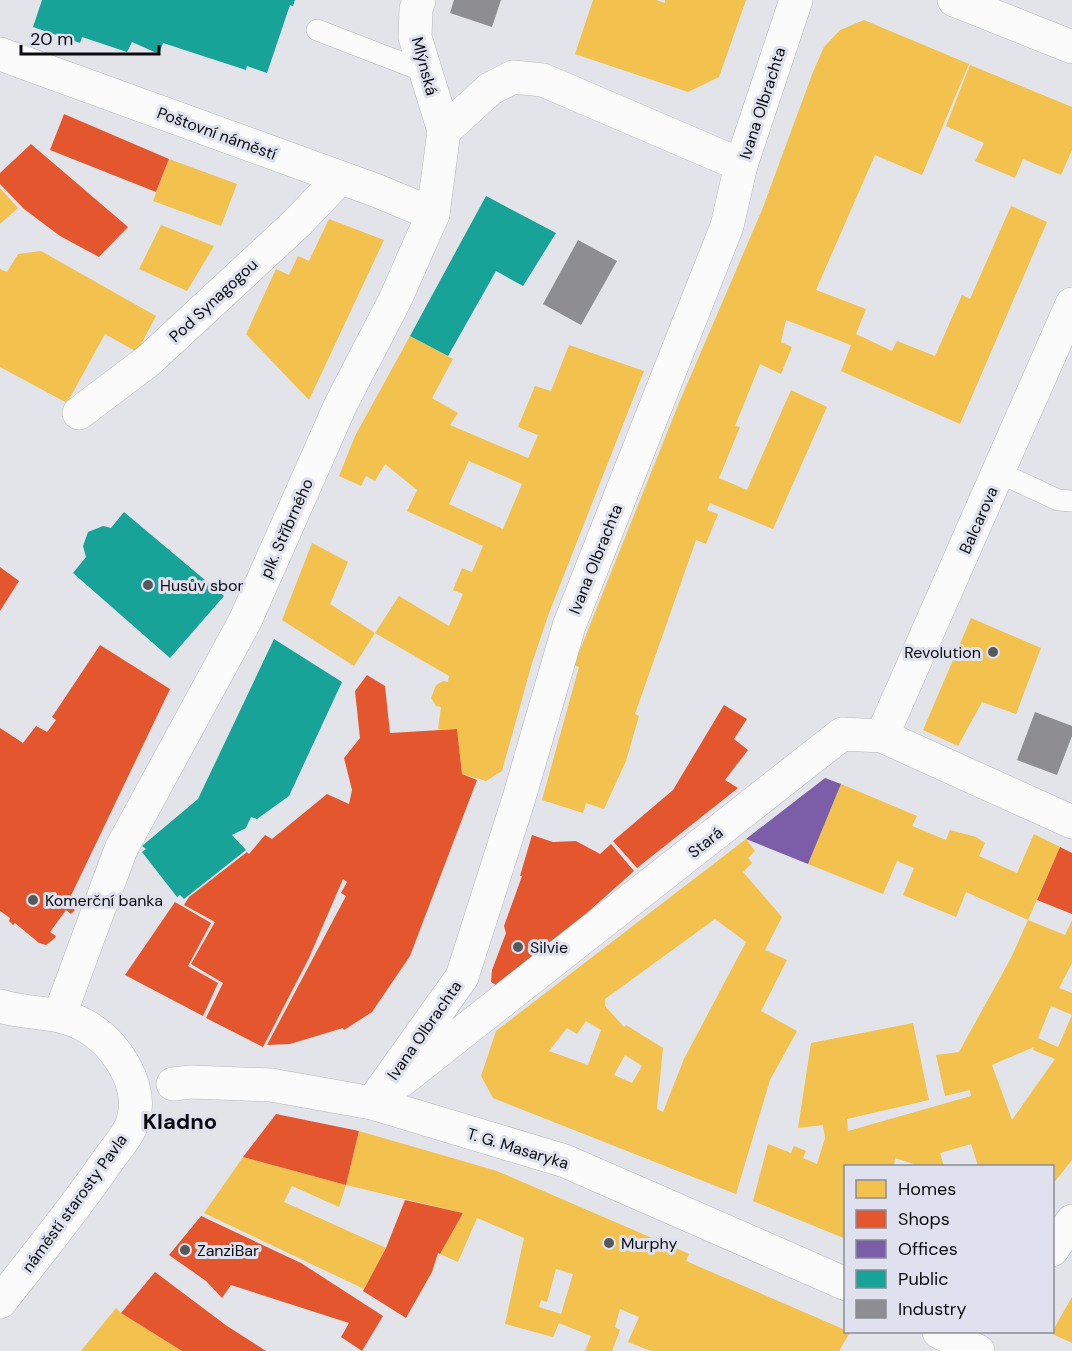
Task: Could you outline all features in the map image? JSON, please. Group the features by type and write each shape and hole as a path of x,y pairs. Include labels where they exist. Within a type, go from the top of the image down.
{"street":[{"name":"Mlýnská","path":"418,0 415,37 444,131"},
{"name":"Ivana Olbrachta","path":"372,1103 462,977 519,798 569,626 727,226 741,165 796,0"},
{"path":"954,0 1072,47"},
{"name":"Poštovní náměstí","path":"0,54 433,214"},
{"path":"444,131 490,89 513,77 543,80 741,165"},
{"name":"plk. Stříbrného","path":"60,1014 82,961 121,849 245,621 341,404 395,300 433,214 444,131"},
{"name":"Pod Synagogou","path":"79,413 148,361 297,223 340,178"},
{"name":"Balcarova","path":"882,736 1000,473 1072,304"},
{"name":"Stará","path":"372,1103 842,734 882,736 1072,822"},
{"name":"náměstí starosty Pavla","path":"0,1006 60,1014 85,1026 103,1039 124,1063 135,1094 133,1121 86,1191 0,1302"},
{"name":"T. G. Masaryka","path":"173,1084 191,1082 271,1084 372,1103 565,1161 844,1283"},
{"path":"1054,1248 1072,1221"},
{"path":"941,1333 978,1351"},
{"path":"985,1351 997,1333"}],"lane":[{"path":"317,30 426,72"},
{"path":"1000,473 1058,500 1072,501"}],"building: Homes":[{"path":"593,0 656,0 665,3 665,0 746,0 719,77 688,92 575,54"},
{"path":"864,20 969,64 922,175 875,155 816,290 866,309 856,334 892,351 897,341 935,356 962,295 970,299 1011,206 1047,222 960,424 841,371 851,345 786,320 781,342 792,347 781,374 760,364 735,426 740,427 719,478 747,490 791,390 827,407 773,529 710,503 707,510 718,514 706,544 696,540 635,714 639,716 626,761 604,809 586,803 583,813 542,800 579,667 574,665 679,403 762,210 813,72 824,47 840,30"},
{"path":"970,65 1072,107 1072,150 1061,175 1023,159 1015,178 975,161 984,143 946,126"},
{"path":"169,159 237,184 221,226 153,201"},
{"path":"0,188 18,208 0,224"},
{"path":"329,219 384,240 309,400 246,334 276,269 289,275 298,256 309,261"},
{"path":"161,225 214,246 187,291 139,269"},
{"path":"41,251 156,316 137,352 105,334 67,403 0,367 0,269 7,272 18,254"},
{"path":"410,336 453,359 432,398 458,413 450,425 528,458 538,435 518,427 535,386 551,391 569,345 644,371 549,613 532,663 502,771 486,781 462,774 457,729 438,729 441,707 436,706 431,698 436,685 443,681 448,682 449,676 375,633 399,596 449,626 463,594 453,590 462,568 472,572 483,546 407,511 417,490 385,464 375,481 366,476 361,486 339,476 355,436","holes":["469,461 522,484 503,529 449,504"]},
{"path":"312,543 348,562 330,604 375,633 354,666 282,620"},
{"path":"971,618 1041,648 1016,714 982,702 958,746 923,730"},
{"path":"841,784 917,816 912,826 946,840 950,830 976,837 985,843 979,856 1017,873 1034,834 1060,847 1028,920 966,892 956,917 903,895 914,868 897,861 883,894 808,864"},
{"path":"746,839 755,851 748,858 752,863 743,872 782,917 765,950 787,960 761,1011 797,1031 770,1080 736,1194 493,1098 481,1076 496,1031","holes":["715,919 746,942 684,1059 663,1112 657,1109 663,1048 626,1025 624,1027 605,1006 605,999","586,1021 601,1030 588,1065 549,1051 567,1028 577,1034","625,1055 642,1066 632,1083 614,1075"]},
{"path":"1028,920 1065,935 1072,920 1072,963 1059,988 1072,993 1072,1015 1072,1160 1054,1182 1054,1165 978,1165 971,1144 940,1153 944,1165 917,1165 895,1158 894,1165 844,1165 844,1238 753,1201 768,1144 791,1153 794,1146 806,1151 803,1158 817,1164 825,1138 823,1125 798,1128 811,1043 913,1023 929,1100 847,1119 848,1131 971,1096 970,1090 945,1096 936,1055 959,1052 1011,958","holes":["1051,1006 1072,1015 1058,1047 1038,1038","1034,1047 1033,1050 1055,1059 1012,1120 992,1065"]},
{"path":"359,1131 497,1171 689,1254 686,1261 844,1329 844,1333 849,1333 839,1351 651,1351 628,1342 639,1317 620,1309 615,1327 620,1330 612,1351 585,1351 591,1336 559,1323 553,1337 505,1324 524,1238 477,1218 458,1262 440,1254 463,1213 346,1185","holes":["556,1269 573,1274 561,1314 539,1307 541,1300 547,1302"]},
{"path":"243,1157 346,1185 339,1207 292,1186 284,1202 386,1248 364,1289 204,1213"},
{"path":"1072,1297 1072,1343 1050,1333 1054,1333 1054,1328"},
{"path":"116,1308 121,1313 182,1351 81,1351"}],"building: Shops":[{"path":"64,114 169,159 156,192 50,150"},
{"path":"31,144 128,227 99,257 60,236 24,209 0,184 0,173"},
{"path":"0,567 19,581 0,611"},
{"path":"100,645 170,689 67,904 75,910 71,914 66,910 50,932 56,936 55,938 46,945 39,943 15,923 13,925 9,921 10,918 0,911 0,728 23,743 36,726 47,732 56,720 52,717"},
{"path":"367,675 385,686 390,733 457,729 462,774 477,780 410,956 372,1012 344,1030 343,1028 290,1044 267,1045 346,896 341,893 347,882 343,879 309,958 263,1047 206,1018 223,983 191,964 215,922 184,905 189,897 247,852 249,854 265,835 272,839 327,794 349,804 352,790 344,758 360,738 355,691"},
{"path":"724,705 747,719 734,739 748,750 725,780 738,788 637,868 613,841 673,790"},
{"path":"532,835 553,842 576,841 600,854 611,844 634,871 523,970 499,987 491,982 492,970 506,933 504,926 522,876 520,876"},
{"path":"1060,847 1072,853 1072,914 1037,900"},
{"path":"175,902 211,923 188,966 218,983 203,1016 125,975"},
{"path":"276,1114 359,1131 346,1185 243,1157"},
{"path":"405,1200 463,1213 440,1254 438,1253 432,1272 406,1318 363,1291 386,1248"},
{"path":"201,1216 301,1263 383,1316 362,1351 341,1337 349,1323 231,1285 222,1298 206,1281 169,1255"},
{"path":"155,1272 227,1326 266,1351 182,1351 121,1313"}],"building: Offices":[{"path":"825,778 841,784 808,864 746,839"}],"building: Public":[{"path":"42,0 295,0 293,6 290,5 267,73 247,66 246,70 163,43 159,54 132,42 127,52 82,37 80,43 33,27"},
{"path":"486,196 556,233 523,286 496,271 448,356 410,336"},
{"name":"Husův sbor","path":"124,512 224,596 170,658 73,573 86,557 83,546 88,532 103,526 111,528"},
{"path":"274,639 342,682 289,796 257,819 251,817 246,828 232,835 246,850 184,899 180,895 177,897 142,852 146,849 142,846 198,799"}],"building: Industry":[{"path":"454,0 501,0 492,27 450,13"},
{"path":"578,240 617,261 581,325 543,304"},
{"path":"1035,712 1072,726 1072,736 1057,775 1017,760"}],"place":[{"name":"Husův sbor","path":"148,585"},
{"name":"Revolution","path":"993,652"},
{"name":"Komerční banka","path":"33,900"},
{"name":"Silvie","path":"518,947"},
{"name":"Murphy","path":"609,1243"},
{"name":"ZanziBar","path":"185,1250"}],"district":[{"name":"Kladno","path":"180,1121"}]}
